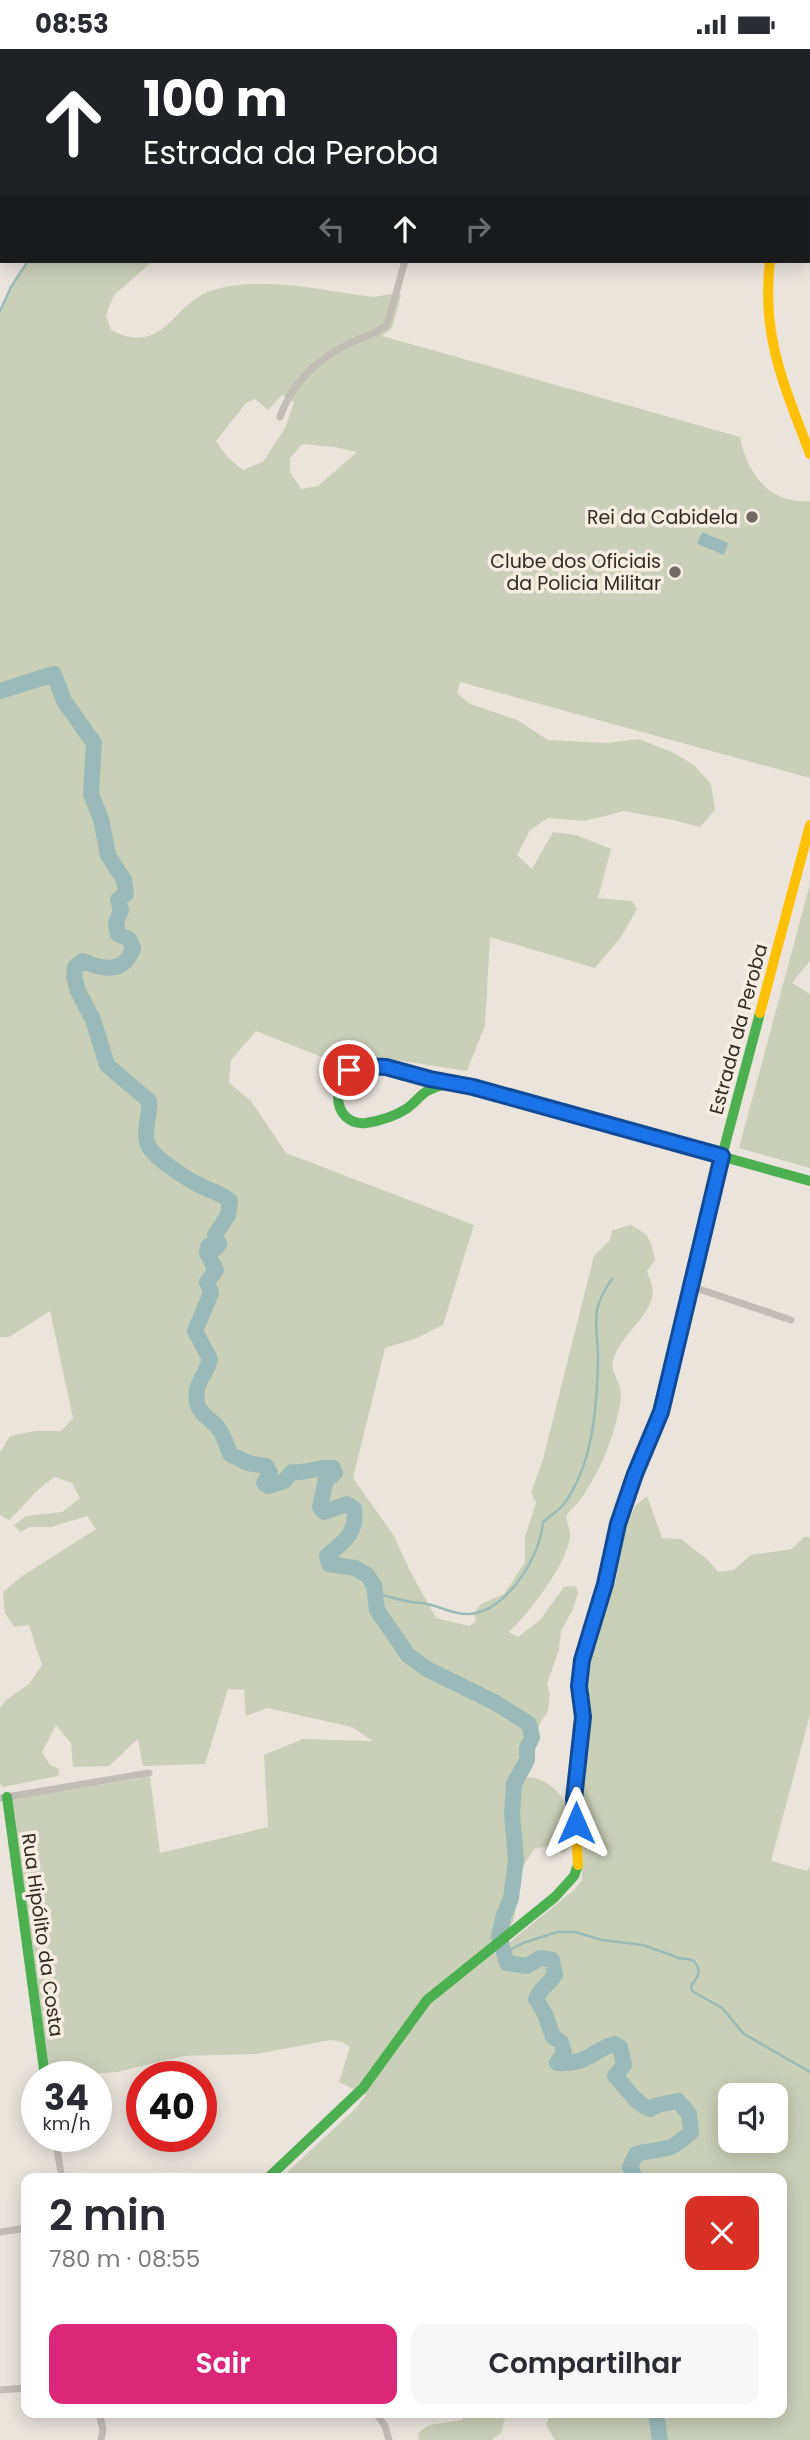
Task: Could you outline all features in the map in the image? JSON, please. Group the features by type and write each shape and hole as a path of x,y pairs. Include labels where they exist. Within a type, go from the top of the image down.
{"street":[{"path":"280,417 287,398 299,381 319,362 335,351 382,330 390,320 404,263"},
{"path":"770,263 765,304 771,344 810,454"},
{"name":"Estrada da Peroba","path":"273,2173 363,2088 427,2000 555,1897 569,1883 578,1865 574,1799 583,1717 579,1686 582,1660 605,1584 618,1524 661,1412 722,1156 810,825"},
{"path":"452,1082 428,1090 406,1109 360,1123 346,1116 337,1098 340,1078 349,1070 367,1066 386,1067 452,1082 810,1181"},
{"path":"690,1286 791,1320"},
{"path":"3,1797 149,1773"},
{"name":"Rua Hipólito da Costa","path":"3,1797 43,2061"},
{"path":"58,2152 61,2173"},
{"path":"0,2232 21,2229"},
{"path":"0,2390 21,2389"},
{"path":"100,2418 103,2430 101,2440"},
{"path":"379,2418 389,2440"}],"green space":[{"path":"27,263 151,263 114,295 106,315 111,330 129,337 144,337 156,333 199,296 232,286 273,284 374,297 401,295 392,328 382,336 740,437 748,463 762,484 783,497 810,501 810,778 460,682 457,693 470,704 517,720 548,740 607,743 639,739 672,752 694,765 711,784 715,810 700,827 624,811 585,821 548,818 530,830 517,855 532,869 553,832 576,835 611,849 598,898 632,901 637,909 621,937 595,968 490,937 485,1025 467,1071 364,1055 332,1061 256,1031 231,1060 229,1083 251,1101 286,1153 474,1225 443,1325 417,1338 385,1348 353,1478 394,1536 436,1618 469,1626 474,1623 476,1619 473,1614 481,1604 504,1594 525,1562 525,1537 536,1503 531,1493 543,1459 594,1256 610,1240 612,1230 631,1225 646,1235 652,1247 655,1260 647,1271 653,1289 651,1301 616,1352 613,1361 621,1396 607,1450 588,1489 566,1516 570,1538 554,1575 526,1614 509,1632 518,1637 540,1620 564,1587 576,1586 578,1593 561,1631 559,1649 547,1684 550,1694 548,1711 540,1723 525,1774 527,1778 548,1784 561,1796 567,1811 571,1846 564,1853 547,1846 534,1849 520,1873 516,1910 511,1925 495,1938 495,1954 574,1890 582,1880 581,1801 588,1737 587,1685 594,1644 616,1580 624,1530 636,1505 647,1496 662,1538 681,1539 708,1560 718,1572 734,1570 751,1555 792,1549 804,1537 810,1537 810,1715 771,1861 807,1871 810,1867 810,2440 555,2440 546,2425 549,2418 787,2418 787,2173 286,2173 356,2108 366,2095 339,2082 350,2047 342,2042 331,2040 256,2054 126,2061 126,2070 112,2072 112,2061 47,2061 11,1799 150,1777 160,1853 268,1827 264,1755 303,1739 373,1741 352,1727 267,1708 246,1716 244,1690 228,1689 205,1764 143,1766 138,1739 109,1766 73,1767 71,1743 56,1725 42,1752 50,1765 59,1769 58,1776 3,1787 0,1784 0,1708 6,1700 29,1684 42,1665 29,1625 14,1627 5,1613 3,1592 21,1577 96,1529 87,1516 51,1527 30,1527 20,1532 14,1525 26,1516 62,1512 80,1498 72,1483 55,1477 9,1520 0,1515 0,1452 10,1436 35,1431 61,1431 73,1418 50,1311 9,1337 0,1337 0,311","holes":["282,395 294,402 285,428 263,462 243,470 228,458 216,441 246,403 255,399 268,410","302,444 357,452 318,486 301,489 290,472 290,458"]},
{"path":"810,884 810,961 792,983 810,994 810,1168 739,1148"},
{"path":"505,2418 501,2433 492,2440 419,2440 418,2433 429,2425"}],"water":[{"path":"702,532 728,543 724,555 697,544"}],"waterway":[{"path":"0,311 27,263"},
{"path":"0,691 54,674 64,701 94,743 91,794 101,819 108,855 124,880 126,894 118,900 121,910 116,923 118,934 129,939 133,948 119,966 106,968 83,961 75,967 74,977 78,991 93,1020 107,1065 149,1101 146,1134 148,1145 180,1174 230,1201 228,1215 215,1235 219,1244 216,1248 208,1246 207,1253 216,1270 207,1282 211,1293 195,1331 210,1359 197,1390 199,1409 220,1431 230,1454 248,1463 266,1466 270,1473 264,1483 268,1486 284,1481 292,1472 333,1468 335,1473 326,1480 320,1507 324,1512 347,1504 354,1509 355,1517 348,1536 327,1556 329,1564 355,1568 367,1575 374,1585 377,1610 408,1655 427,1669 496,1703 529,1724 532,1737 527,1748 527,1760 514,1784 512,1815 516,1860 511,1898 499,1936 507,1963 527,1966 540,1958 552,1960 555,1975 536,1999 553,2037 561,2042 564,2053 557,2063 582,2060 614,2044 620,2047 624,2065 615,2076 635,2099 650,2109 678,2101 689,2114 691,2132 674,2146 636,2154 630,2167 633,2173"},
{"path":"374,1593 469,1614 483,1611 496,1603 520,1580 536,1550 543,1522 563,1505 573,1489 587,1454 596,1397 597,1310 612,1279"},
{"path":"503,1953 557,1932 575,1932 602,1940 643,1945 679,1958 693,1960 698,1967 698,1973 691,1986 692,1991 722,2008 744,2034 810,2072"},
{"path":"657,2418 660,2440"}],"traffic: fast":[{"path":"618,1523 661,1412 722,1156 760,1013"},
{"path":"452,1082 449,1083 446,1084 436,1087 427,1091 406,1109 392,1116 366,1123 354,1122 345,1116 338,1097 345,1077 368,1066 382,1066 431,1080 443,1082 449,1083 473,1087 810,1181"},
{"path":"7,1797 43,2061"},
{"path":"273,2173 363,2088 427,2000 555,1897 574,1876 578,1865"}],"traffic: slow":[{"path":"770,263 768,288 772,337 784,382 810,454"},
{"path":"760,1013 810,825"},
{"path":"578,1865 574,1799 583,1717 579,1686 582,1660 605,1584 618,1523"}],"place":[{"name":"Rei da Cabidela","path":"752,517"},
{"name":"Clube dos Oficiais da Policia Militar","path":"675,572"}],"route":[{"path":"349,1070 367,1066 386,1067 452,1082 722,1156 661,1412 618,1524 615,1547 579,1673 583,1717 574,1799 576,1823"}]}
